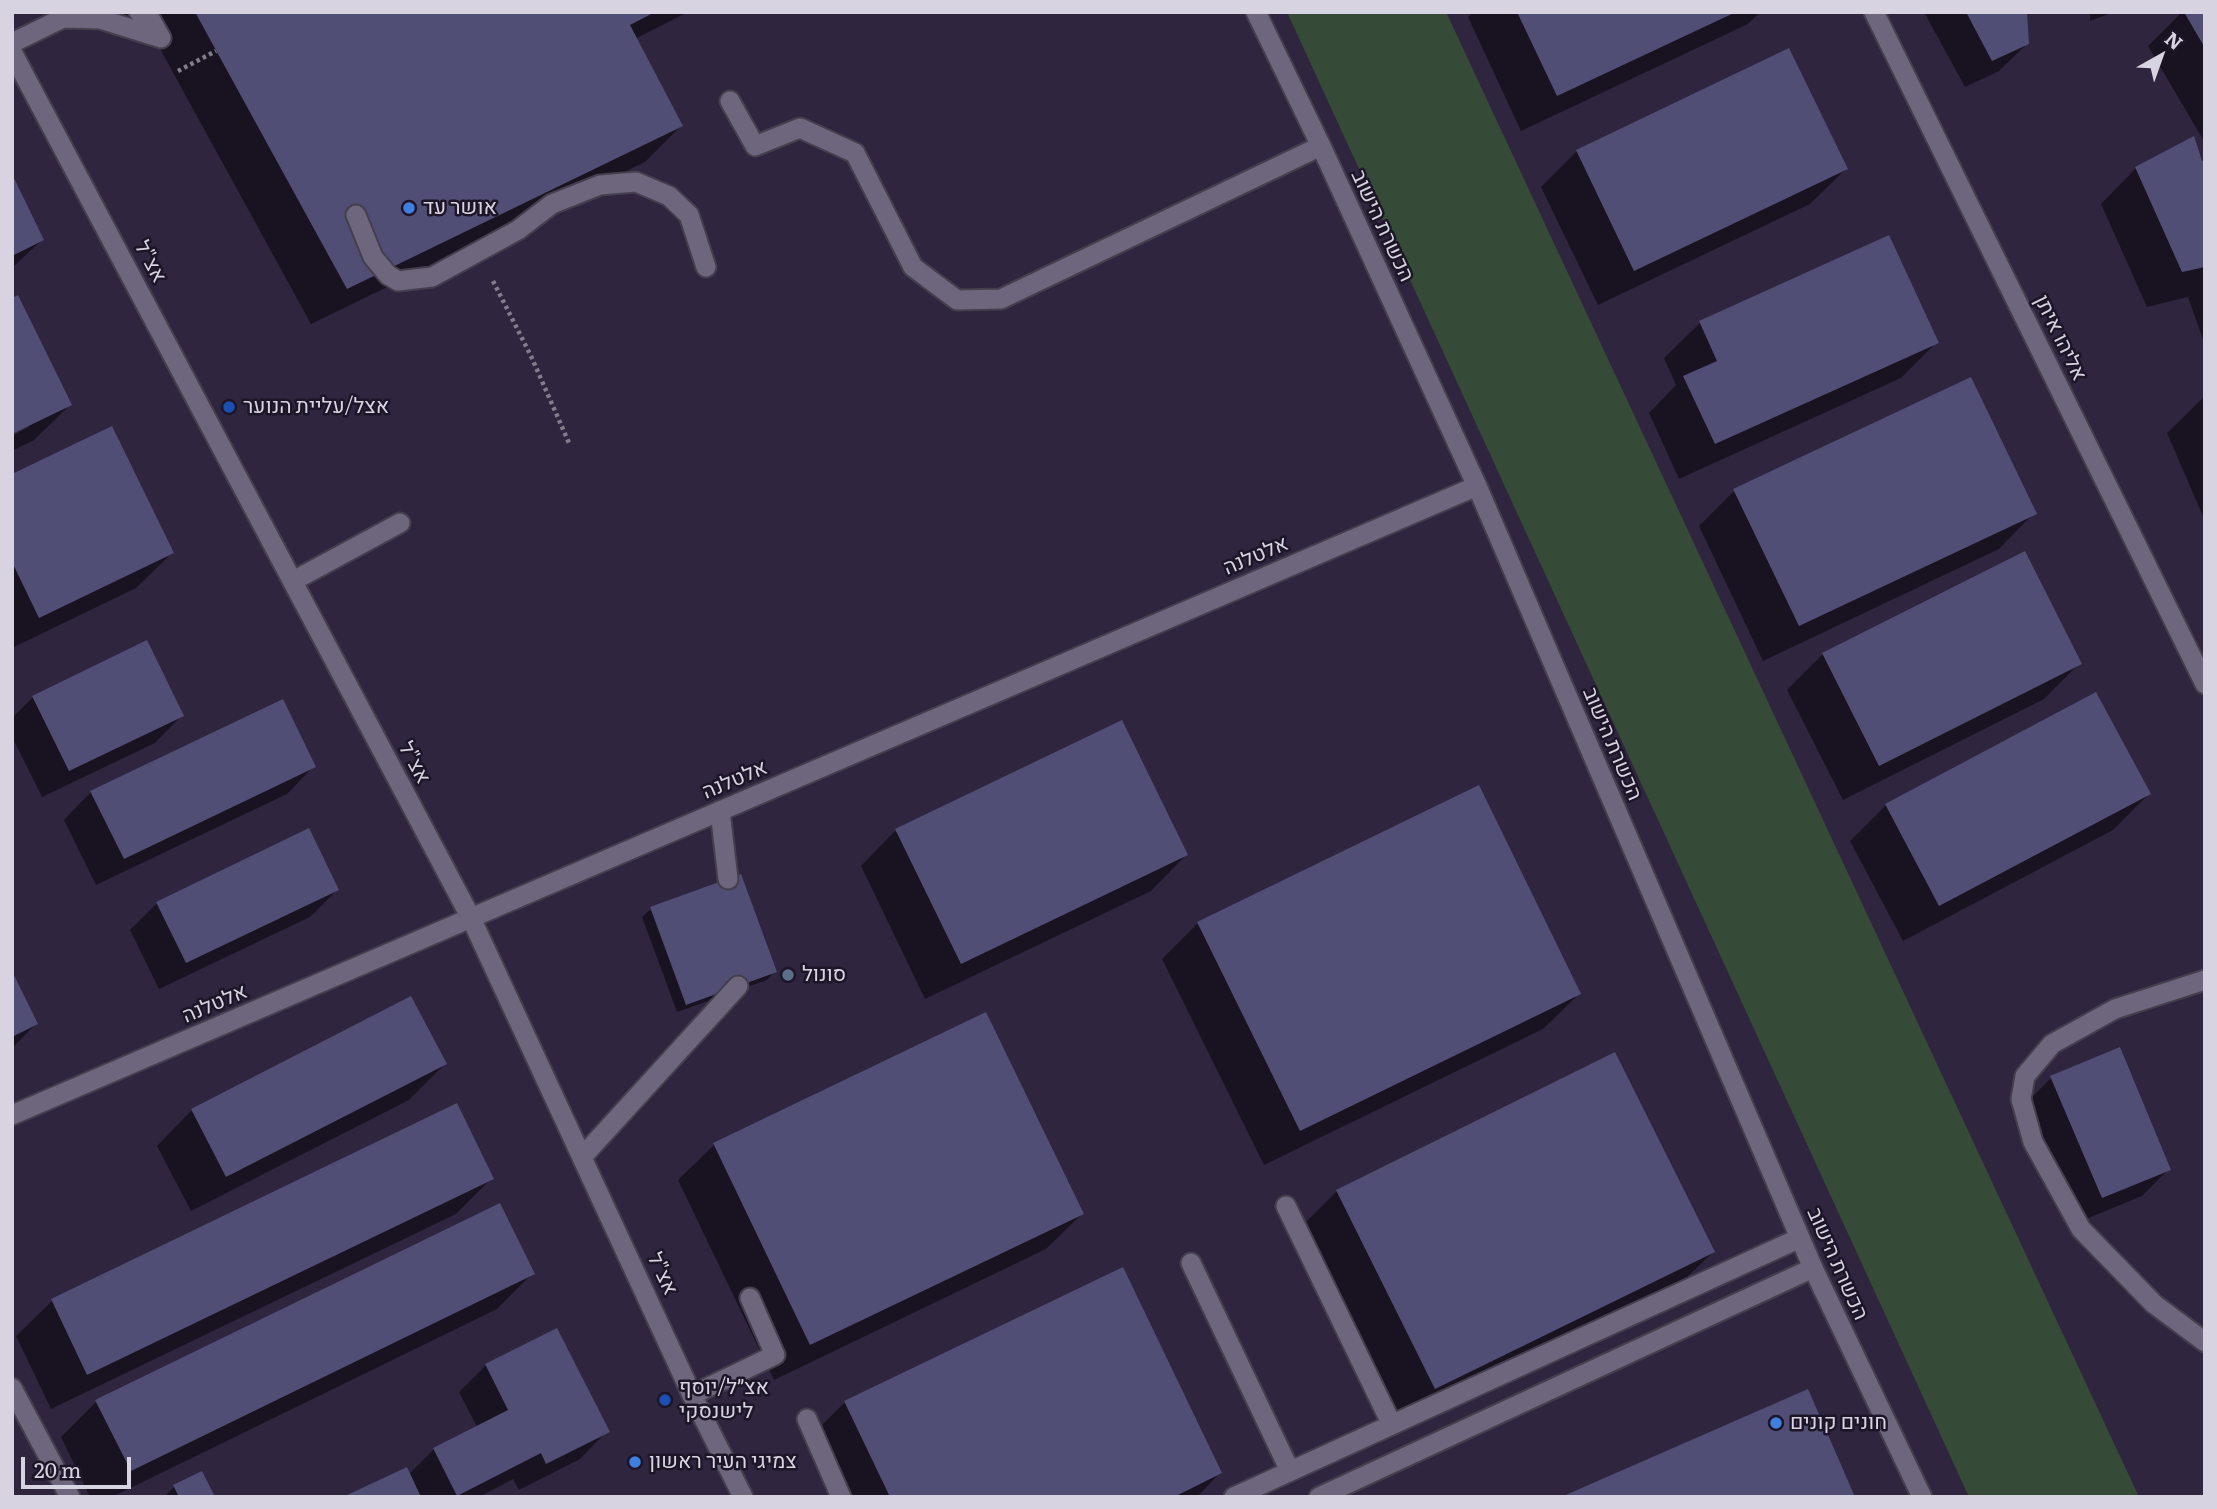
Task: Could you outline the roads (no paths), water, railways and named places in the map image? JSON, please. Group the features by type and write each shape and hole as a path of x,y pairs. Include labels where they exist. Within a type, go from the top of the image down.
{"street":[{"path":"12,43 63,18 100,19 161,38 148,15 139,12"},
{"name":"הכשרת הישוב","path":"1256,12 1321,146 1477,486 1813,1268 1922,1497"},
{"name":"אליהו איתן","path":"1874,12 2205,684"},
{"name":"אצ\"ל","path":"12,43 16,58 471,918 692,1395 743,1497"},
{"path":"730,102 755,146 800,128 855,153 913,267 957,300 1001,299 1321,146"},
{"path":"356,215 373,257 388,275 398,281 432,277 518,230 552,204 600,185 636,182 669,196 688,215 706,267"},
{"name":"אלטלנה","path":"12,1115 1477,486"},
{"path":"293,581 400,523"},
{"path":"720,811 727,879"},
{"path":"2205,980 2115,1009 2052,1044 2025,1076 2021,1099 2033,1142 2081,1229 2154,1304 2205,1342"},
{"path":"583,1156 738,986"},
{"path":"1286,1206 1392,1425"},
{"path":"1234,1497 1800,1238"},
{"path":"1191,1262 1290,1471"},
{"path":"1319,1497 1813,1268"},
{"path":"692,1395 775,1355 750,1298"},
{"path":"12,1388 70,1497"},
{"path":"807,1419 841,1497"}],"place":[{"name":"אושר עד","path":"409,208"},
{"name":"אצל/עליית הנוער","path":"229,407"},
{"name":"סונול","path":"788,975"},
{"name":"אצ״ל/יוסף לישנסקי","path":"665,1400"},
{"name":"חונים קונים","path":"1776,1423"},
{"name":"צמיגי העיר ראשון","path":"635,1462"}]}
